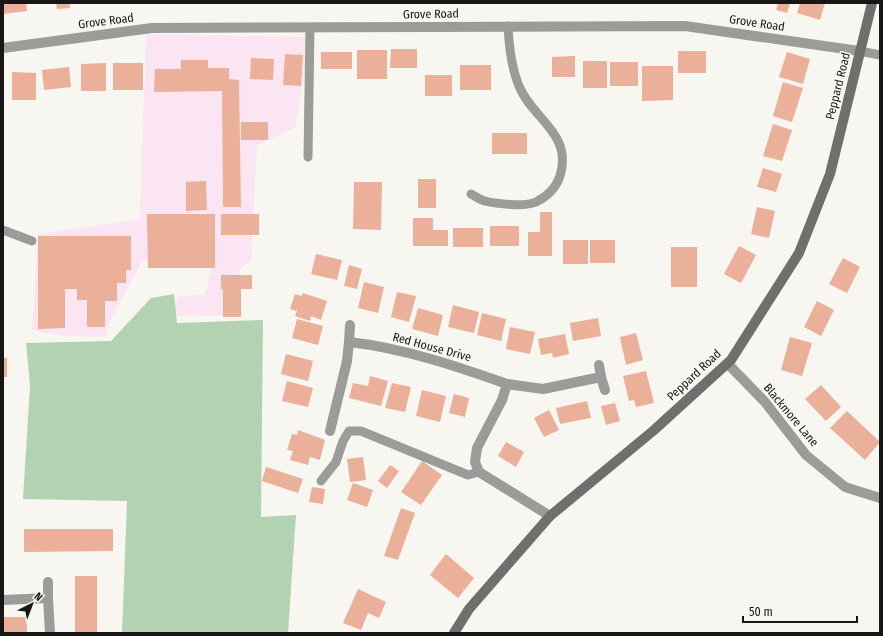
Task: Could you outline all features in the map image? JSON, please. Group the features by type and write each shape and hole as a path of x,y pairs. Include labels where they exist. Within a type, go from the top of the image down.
{"main road":[{"name":"Peppard Road","path":"454,633 469,609 550,516 653,431 728,364 799,253 830,174 872,3"}],"street":[{"name":"Grove Road","path":"3,48 152,28 685,26 860,51"},
{"path":"330,431 347,361 350,325"},
{"name":"Red House Drive","path":"349,342 372,345 457,366 507,384 543,389 601,377"},
{"name":"Blackmore Lane","path":"728,364 765,402 806,455 845,487 880,498"},
{"path":"599,365 605,390"},
{"path":"507,384 502,400 477,448 475,462 479,472 550,516"},
{"path":"48,582 50,633"},
{"path":"3,600 48,598"}],"lane":[{"path":"471,194 483,201 522,205 533,203 544,198 552,191 558,182 561,172 562,153 557,137 527,101 519,87 510,52 508,26"},
{"path":"308,157 310,28"},
{"path":"860,51 880,55"},
{"path":"3,230 32,241"},
{"path":"321,481 336,462 343,441 349,431 362,431 468,475 479,472"}],"shaded area":[{"path":"146,34 311,37 295,128 257,145 251,260 239,270 234,315 172,316 178,296 205,295 213,261 143,260 111,319 105,337 61,336 32,330 38,234 140,219"}],"green space":[{"path":"174,294 177,323 263,320 261,517 296,515 288,633 122,633 127,501 23,499 30,385 26,343 111,341 151,298"}],"building":[{"path":"3,3 26,3 27,11 3,14"},
{"path":"56,3 69,3 70,8 57,9"},
{"path":"778,3 790,3 787,13 776,10"},
{"path":"800,3 825,3 820,20 797,13"},
{"path":"391,49 417,49 417,68 390,68"},
{"path":"357,50 387,50 387,79 357,79"},
{"path":"678,51 706,51 706,73 678,73"},
{"path":"321,52 352,52 352,69 321,69"},
{"path":"787,52 810,59 803,84 779,77"},
{"path":"285,54 303,55 301,86 283,85"},
{"path":"575,56 575,77 552,77 552,57"},
{"path":"251,58 274,59 273,80 250,79"},
{"path":"181,60 208,60 208,68 229,68 229,79 239,80 241,207 223,207 222,91 154,92 155,69 181,69"},
{"path":"583,61 607,61 607,88 583,88"},
{"path":"610,62 638,62 638,86 610,86"},
{"path":"106,63 106,91 81,91 81,64"},
{"path":"113,63 143,63 143,90 113,90"},
{"path":"460,65 491,65 491,90 460,90"},
{"path":"642,66 673,66 673,100 642,101"},
{"path":"69,67 71,87 44,90 42,70"},
{"path":"12,72 36,73 36,100 12,100"},
{"path":"425,75 452,75 452,96 425,96"},
{"path":"783,82 803,88 792,122 773,116"},
{"path":"241,122 268,122 268,140 241,140"},
{"path":"773,124 792,130 782,161 763,156"},
{"path":"492,133 527,133 527,154 492,154"},
{"path":"763,168 782,174 776,192 757,187"},
{"path":"418,179 436,179 436,208 418,208"},
{"path":"206,181 207,210 186,211 186,182"},
{"path":"354,182 382,182 381,230 353,229"},
{"path":"757,207 775,211 769,238 751,234"},
{"path":"540,212 552,212 552,256 528,256 528,232 540,232"},
{"path":"147,214 215,214 215,268 148,268"},
{"path":"221,214 259,214 259,235 221,235"},
{"path":"413,218 433,218 433,230 448,230 448,246 413,246"},
{"path":"490,226 519,226 519,246 490,246"},
{"path":"453,228 483,228 483,247 453,247"},
{"path":"38,236 131,236 131,270 126,270 126,283 117,283 117,301 105,301 105,327 87,327 87,300 77,300 77,289 65,289 65,328 38,329"},
{"path":"563,240 588,240 588,264 563,264"},
{"path":"590,240 615,240 615,263 590,263"},
{"path":"739,246 756,255 741,283 724,274"},
{"path":"671,247 697,247 697,287 671,287"},
{"path":"316,254 342,260 337,280 311,274"},
{"path":"843,258 860,267 847,293 829,284"},
{"path":"349,265 362,269 357,289 344,286"},
{"path":"221,275 252,275 252,289 241,289 241,317 223,317 223,289 221,289"},
{"path":"364,282 384,287 378,313 358,308"},
{"path":"397,292 416,296 409,322 391,317"},
{"path":"303,293 327,301 321,320 311,316 310,321 295,316 297,311 290,309 295,294 302,296"},
{"path":"817,301 834,310 821,336 804,327"},
{"path":"453,305 479,312 474,333 448,327"},
{"path":"418,308 443,315 438,336 412,329"},
{"path":"482,313 506,319 501,341 477,335"},
{"path":"598,318 601,336 573,341 570,323"},
{"path":"297,319 323,326 318,345 292,338"},
{"path":"510,327 535,332 530,354 506,349"},
{"path":"636,333 643,360 626,365 620,337"},
{"path":"565,334 569,354 553,358 552,353 541,355 538,339"},
{"path":"790,337 812,343 802,376 781,370"},
{"path":"286,354 313,361 308,381 281,374"},
{"path":"3,358 7,358 7,377 3,377"},
{"path":"646,371 654,403 636,407 634,400 629,401 623,376"},
{"path":"370,376 388,381 381,406 349,398 353,383 368,386"},
{"path":"287,381 313,388 308,407 282,401"},
{"path":"392,383 411,387 405,412 385,408"},
{"path":"821,385 841,407 826,421 805,399"},
{"path":"422,390 446,396 440,422 416,416"},
{"path":"454,394 469,398 465,417 449,413"},
{"path":"587,401 591,418 560,424 556,408"},
{"path":"615,403 620,421 606,425 601,406"},
{"path":"549,410 559,430 544,437 534,418"},
{"path":"847,411 880,442 865,460 830,428"},
{"path":"298,430 325,440 320,460 310,457 308,465 290,460 293,451 287,450 292,434 297,435"},
{"path":"506,442 524,452 516,467 498,456"},
{"path":"363,457 366,480 350,482 347,459"},
{"path":"422,461 442,475 421,505 401,492"},
{"path":"390,465 399,471 387,488 378,481"},
{"path":"266,467 303,479 298,493 262,481"},
{"path":"353,483 373,490 367,507 347,500"},
{"path":"312,487 325,489 323,504 309,502"},
{"path":"401,508 415,513 398,560 384,556"},
{"path":"24,529 113,529 113,551 24,552"},
{"path":"446,554 474,578 458,598 430,575"},
{"path":"75,576 97,576 97,633 75,633"},
{"path":"358,589 386,602 379,618 368,613 361,630 343,623"},
{"path":"3,617 27,617 27,633 3,633"}]}
